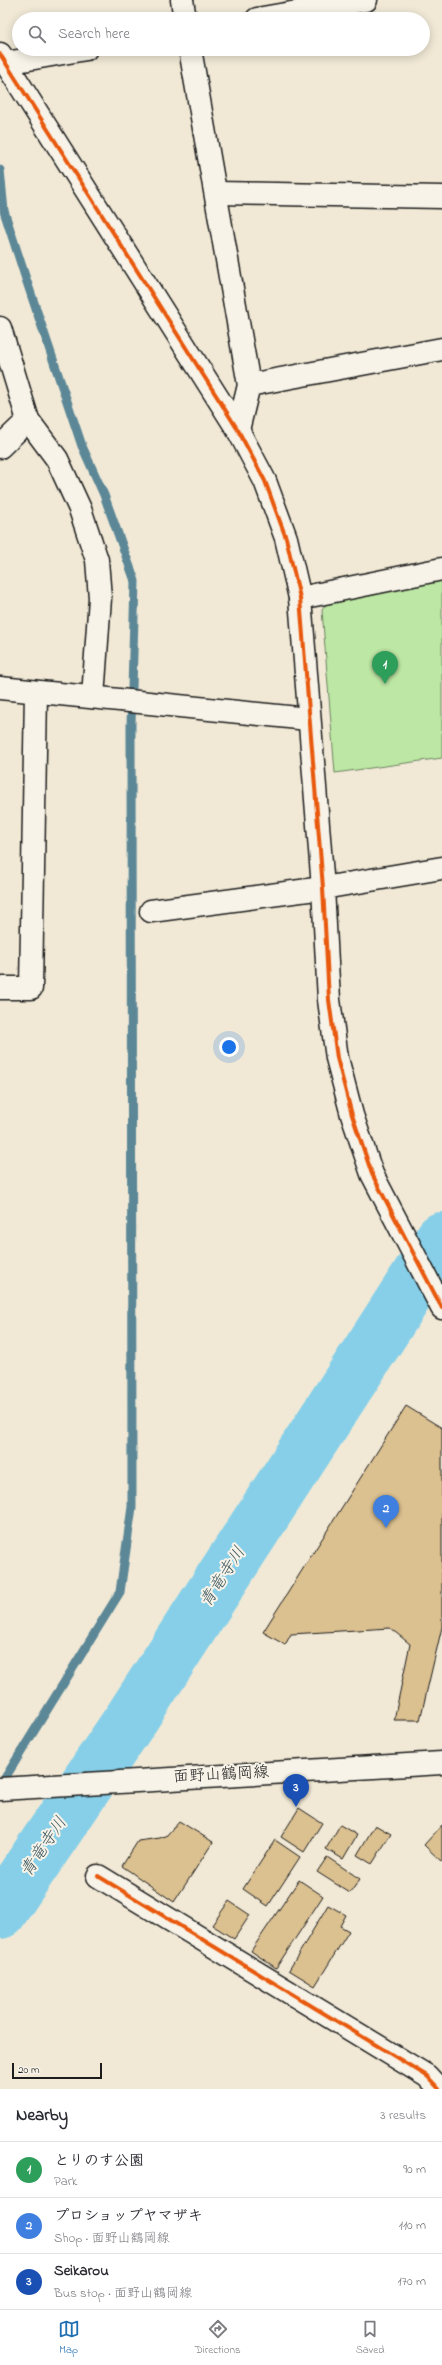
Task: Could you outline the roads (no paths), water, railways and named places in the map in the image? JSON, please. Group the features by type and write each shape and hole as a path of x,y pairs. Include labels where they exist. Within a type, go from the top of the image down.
{"street":[{"path":"182,0 184,12"},
{"path":"297,12 366,0"},
{"path":"21,56 3,58 238,430 265,481 284,531 300,598 308,719 323,888 329,1000 337,1058 352,1116 372,1174 441,1307"},
{"path":"191,56 249,385 238,430"},
{"path":"216,193 442,197"},
{"path":"0,328 28,420 57,459 80,509 97,560 100,598 93,697"},
{"path":"249,385 442,350"},
{"path":"0,447 28,420"},
{"path":"300,598 442,569"},
{"path":"0,688 308,719"},
{"path":"0,988 31,988 36,692"},
{"path":"151,911 323,888 442,868"},
{"name":"面野山鶴岡線","path":"0,1789 442,1763"},
{"path":"98,1876 426,2085"}],"waterway":[{"path":"0,170 4,211 25,276 82,446 104,495 135,581 131,725 132,1507 120,1592 0,1786"},
{"name":"青竜寺川","path":"0,1912 131,1719 442,1239"}],"place":[{"name":"とりのす公園","path":"385,684"},
{"name":"プロショップヤマザキ","path":"386,1528"},
{"name":"Seikarou","path":"296,1807"}]}
